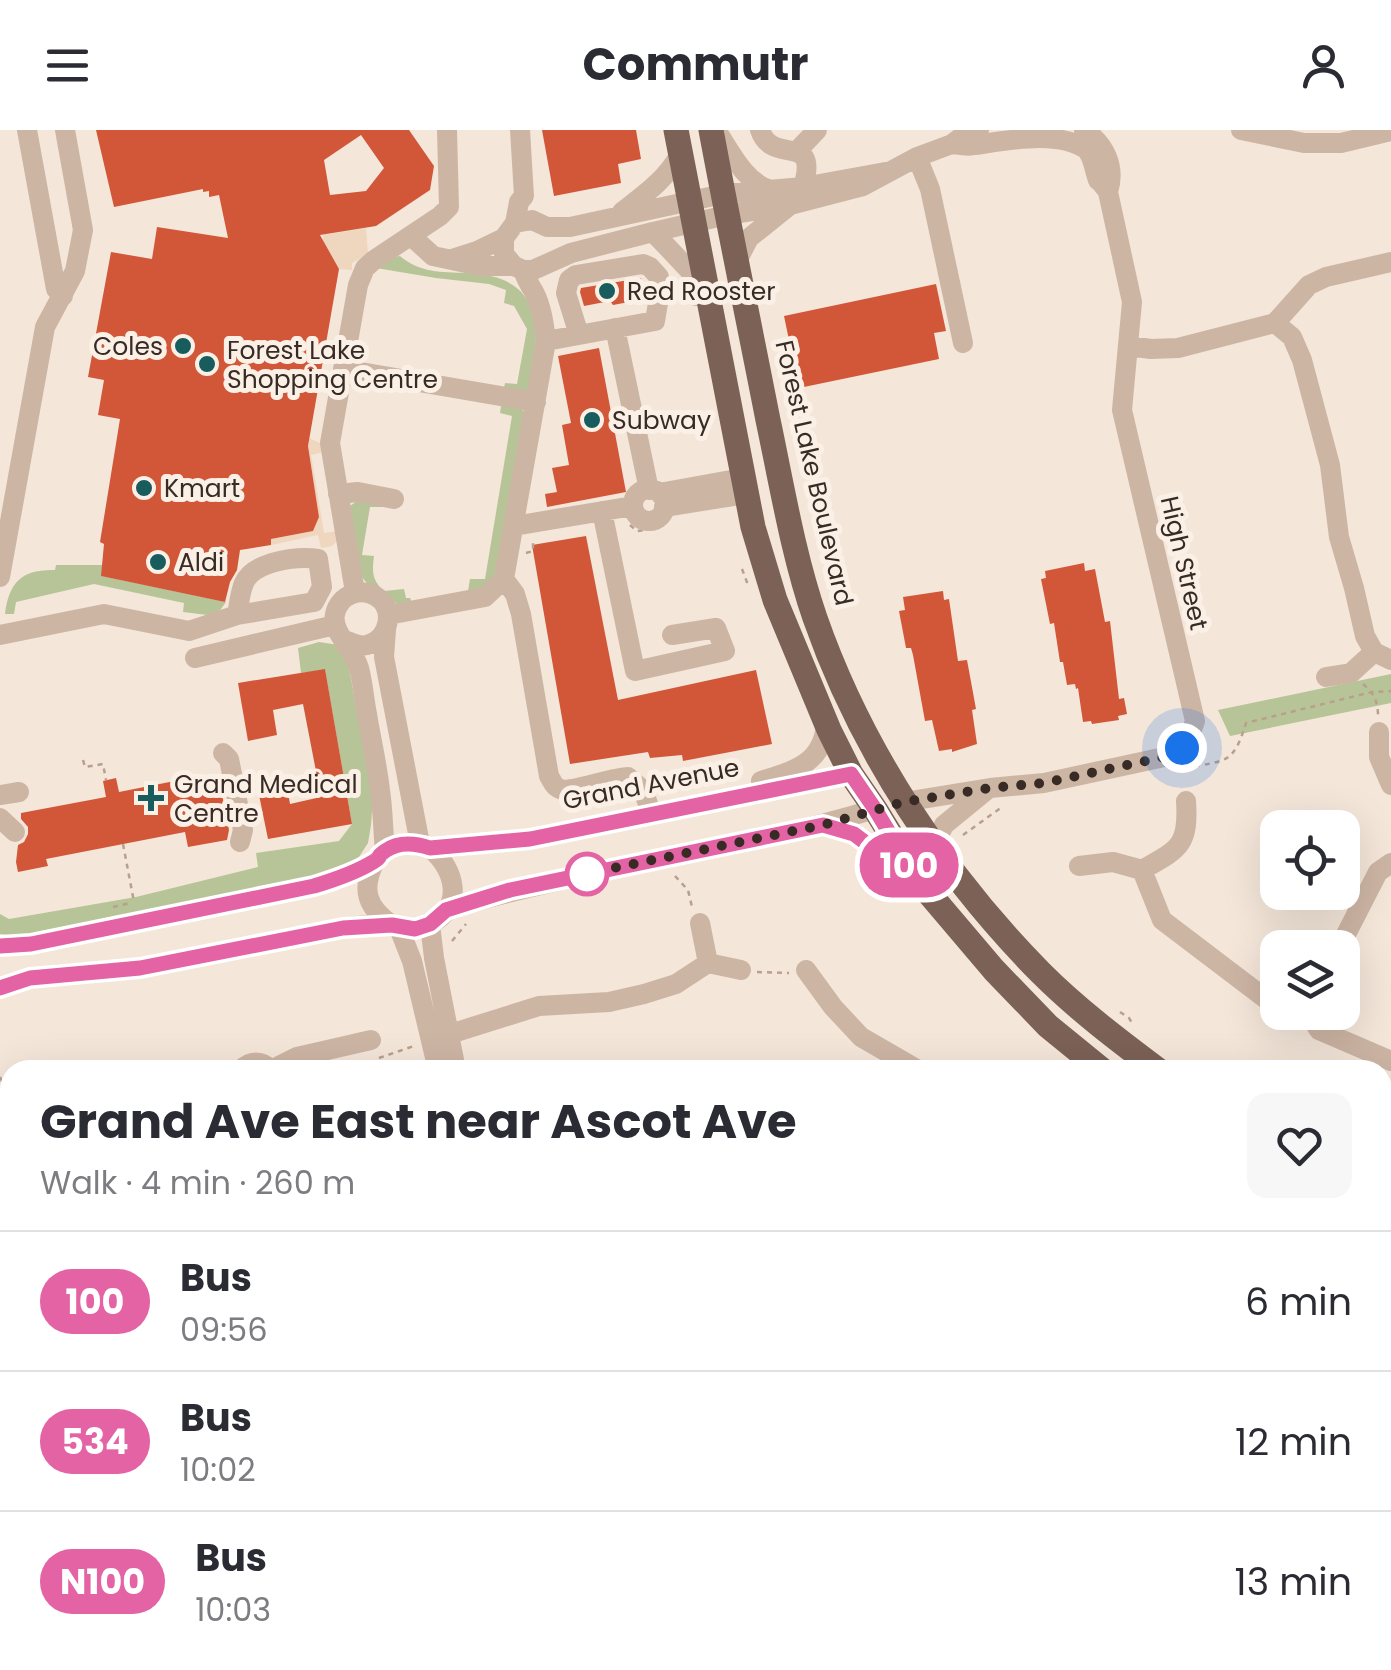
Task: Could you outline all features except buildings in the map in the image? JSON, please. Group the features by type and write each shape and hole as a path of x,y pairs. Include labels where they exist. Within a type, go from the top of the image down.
{"main road":[{"name":"Forest Lake Boulevard","path":"714,130 736,263 788,520 816,619 843,686 904,802 943,843 972,895 1042,974 1144,1060"},
{"path":"678,141 753,527 775,600 826,724 851,774 920,884 1048,1026 1090,1060"},
{"name":"Grand Avenue","path":"851,774 882,766"},
{"name":"Grand Avenue","path":"875,809 904,802"}],"street":[{"path":"27,130 56,289 63,296"},
{"path":"0,578 46,327 75,270 83,230 64,130"},
{"path":"355,592 330,443 343,368 358,284 365,268 449,208 448,130 437,130"},
{"path":"387,622 485,597 504,579 524,529 546,341 535,294 541,280 531,266 504,254 524,196 520,130"},
{"path":"714,130 743,170 758,186 768,189"},
{"path":"736,263 749,238 796,196 808,168 797,151 767,144 760,130"},
{"path":"797,151 817,130"},
{"name":"High Street","path":"692,211 863,186 979,130"},
{"name":"High Street","path":"1084,130 1105,150 1112,178 1108,192"},
{"path":"1241,130 1304,143 1341,143 1391,131"},
{"name":"High Street","path":"952,144 971,146 1041,132 1057,133 1087,149 1098,180 1108,192 1132,302 1122,410 1194,721 1191,734 1172,763"},
{"path":"616,216 672,170 678,141"},
{"path":"917,157 930,189 963,344"},
{"name":"High Street","path":"725,205 768,189 796,196"},
{"path":"524,196 554,245 531,266"},
{"path":"411,236 433,256 480,266 531,266 654,232 692,211"},
{"path":"450,259 524,220 570,226 616,216 692,211"},
{"path":"654,232 691,272 700,314 716,343"},
{"path":"1130,346 1178,348 1275,324 1309,286 1326,276 1391,262"},
{"path":"546,341 579,335 615,328 655,321 659,276 643,264 576,276 566,285 566,293 579,335"},
{"path":"1275,324 1292,337 1302,360 1330,466 1339,537 1365,636 1382,656 1350,674 1326,678"},
{"path":"524,529 602,511 630,514 646,521 656,519 658,503 615,328"},
{"path":"343,368 536,402"},
{"path":"658,503 744,486"},
{"path":"338,494 358,492 394,499"},
{"path":"602,511 635,671 725,651 716,628 672,634"},
{"path":"504,579 516,594 521,614 549,776 554,786 570,790 628,777 643,790 652,814"},
{"path":"436,1060 412,961 396,926 379,916 370,904 367,890 368,874 380,856 380,790 358,666 334,616 338,604 355,592 380,598 387,622 384,658 425,846 444,860 452,876 452,893 438,917 432,1040 448,1060"},
{"path":"0,635 104,614 188,631 237,615"},
{"path":"194,658 340,633 358,645 368,644 380,637 387,622"},
{"path":"753,794 756,783 801,768 822,742 826,724"},
{"path":"1379,732 1379,757 1391,785"},
{"path":"223,753 228,759 243,830 240,842"},
{"path":"904,802 1172,763"},
{"name":"Grand Avenue","path":"0,987 8,968 0,946 31,944 314,886 338,879 396,846 530,839 851,774"},
{"path":"943,843 944,825 990,788"},
{"path":"1080,866 1113,862 1142,870 1175,852 1188,827 1186,800"},
{"name":"Grand Avenue","path":"0,987 30,978 140,968 343,928 415,929 510,890 823,825 875,809"},
{"path":"823,825 854,834 920,884"},
{"path":"1348,930 1378,872 1391,863"},
{"path":"1142,870 1162,920 1260,995"},
{"path":"700,923 708,964"},
{"path":"432,1040 538,1006 609,1002 644,994 676,984 708,964 740,970"},
{"path":"806,970 861,1036 901,1060"},
{"path":"1318,1030 1389,1060"},
{"path":"290,1060 297,1056 376,1049"}],"path":[{"path":"630,514 637,532 658,528 658,503"},
{"path":"521,554 533,551 524,529"},
{"path":"1172,763 1223,761 1239,745 1246,723 1391,690"},
{"path":"1372,692 1378,705 1379,732"},
{"path":"83,760 84,767 103,764 106,780"},
{"path":"943,843 1006,805"},
{"path":"122,844 134,903"},
{"path":"674,874 688,890 696,923 700,923"},
{"path":"452,940 464,925 476,919"},
{"path":"740,970 779,974 806,970"},
{"path":"1117,1011 1129,1018 1134,1029"},
{"path":"376,1049 432,1040"}],"green space":[{"path":"400,256 431,270 493,277 512,284 525,296 536,329 530,393 504,388 505,383 517,384 527,329 514,306 504,303 506,290 489,284 376,268"},
{"path":"501,406 521,406 526,417 499,567 492,583 480,592 400,606 378,593 361,575 350,506 357,501 384,503 383,507 370,507 362,555 374,556 374,575 384,591 404,589 406,598 412,602 468,591 470,579 485,579 512,416 500,413"},
{"path":"56,565 102,565 102,576 226,602 216,616 183,612 184,603 94,584 16,602 14,614 5,614 10,593 19,580 34,572 55,570"},
{"path":"319,642 345,646 373,798 368,843 357,860 322,874 23,937 0,934 0,914 9,919 136,897 258,867 256,853 339,841 352,824 325,670 301,673 298,648"},
{"path":"1391,674 1391,703 1230,736 1218,710"}],"shaded area":[{"path":"366,228 368,254 352,263 352,270 339,269 324,250 323,235"},
{"path":"309,438 322,444 323,452 311,455 324,533 338,531 339,539 332,546 321,548 318,535 271,545 271,539 313,531 319,517 308,446"}],"bus line":[{"name":"100","path":"0,946 31,944 314,886 375,861 396,846 420,844 430,848 530,839 851,774 920,884 854,834 823,825 510,890 446,910 430,924 415,929 392,925 343,928 140,968 30,978 0,988"}],"place":[{"name":"Red Rooster","path":"607,291"},
{"name":"Coles","path":"183,346"},
{"name":"Forest Lake Shopping Centre","path":"207,364"},
{"name":"Subway","path":"592,420"},
{"name":"Kmart","path":"144,488"},
{"name":"Aldi","path":"158,562"},
{"name":"Grand Medical Centre","path":"151,798"}],"route":[{"path":"587,874 575,876 823,825 904,802 1044,783 1169,756 1182,748"}]}
